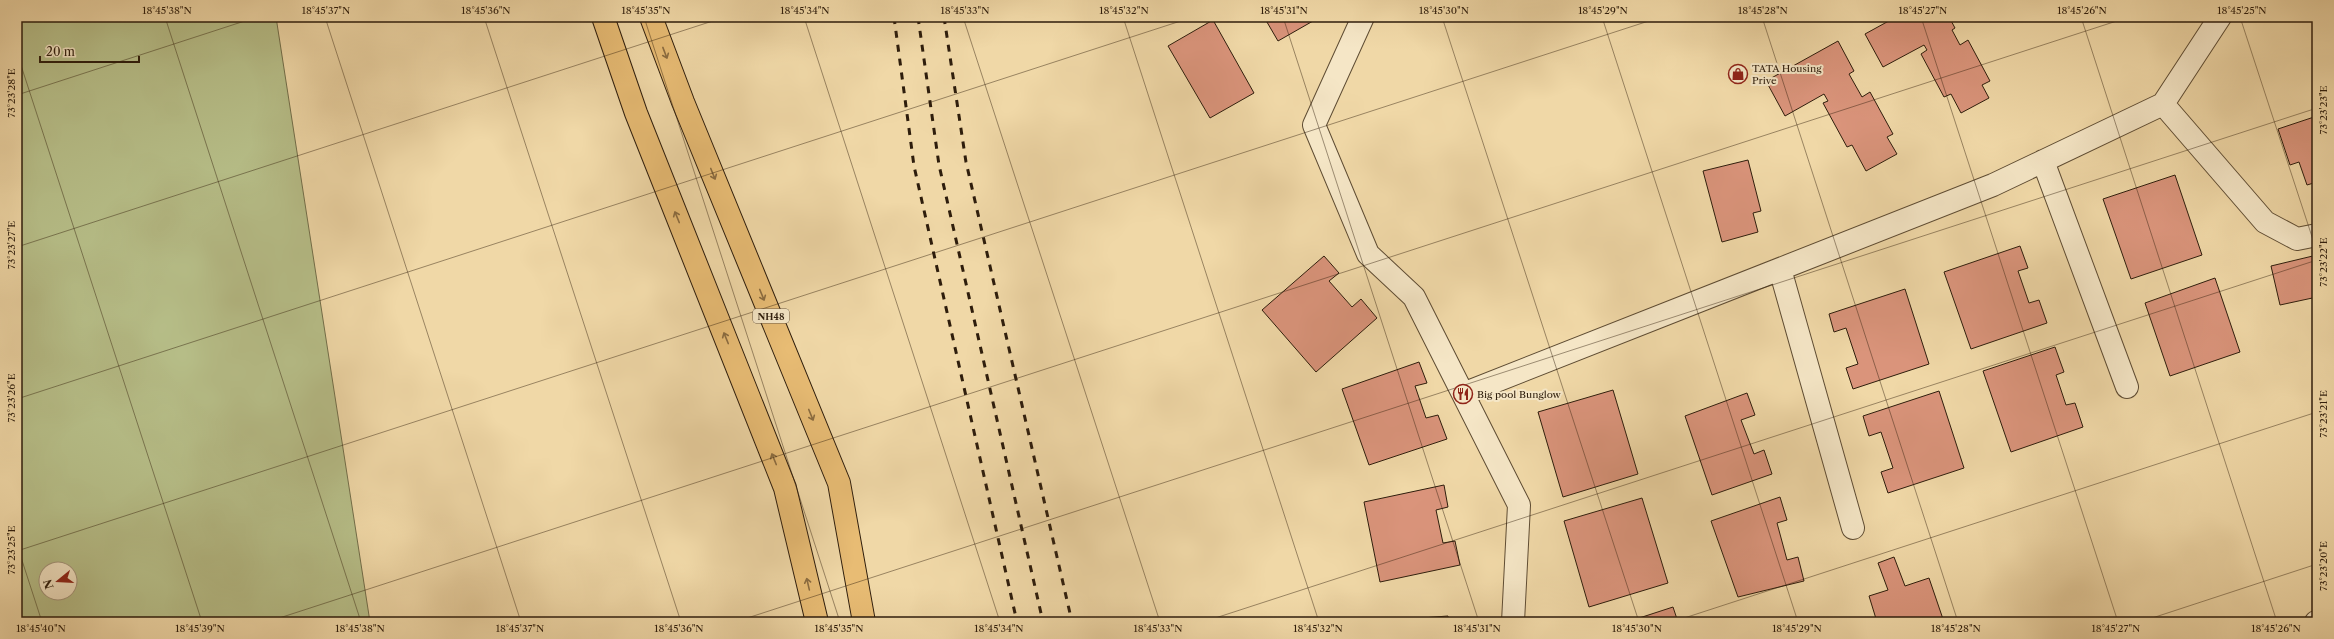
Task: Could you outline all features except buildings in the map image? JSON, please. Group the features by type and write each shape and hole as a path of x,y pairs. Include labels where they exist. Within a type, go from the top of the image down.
{"highway":[{"path":"603,17 636,113 785,488 817,622"},
{"name":"NH48","path":"651,17 683,102 839,483 864,622"}],"street":[{"path":"1363,17 1314,125 1368,254 1414,297 1519,505 1514,622"},
{"path":"1463,394 1993,185 2163,104 2220,17"},
{"path":"2163,104 2265,222 2297,239 2317,235"},
{"path":"2043,161 2128,387"},
{"path":"1780,269 1853,528"}],"green space":[{"path":"17,17 276,17 370,622 17,622"}],"railway":[{"path":"894,17 914,166 1017,622"},
{"path":"918,17 939,165 1043,622"},
{"path":"944,17 966,162 1072,622"}],"place":[{"name":"TATA Housing Prive","path":"1738,74"},
{"name":"Big pool Bunglow","path":"1463,394"}]}
